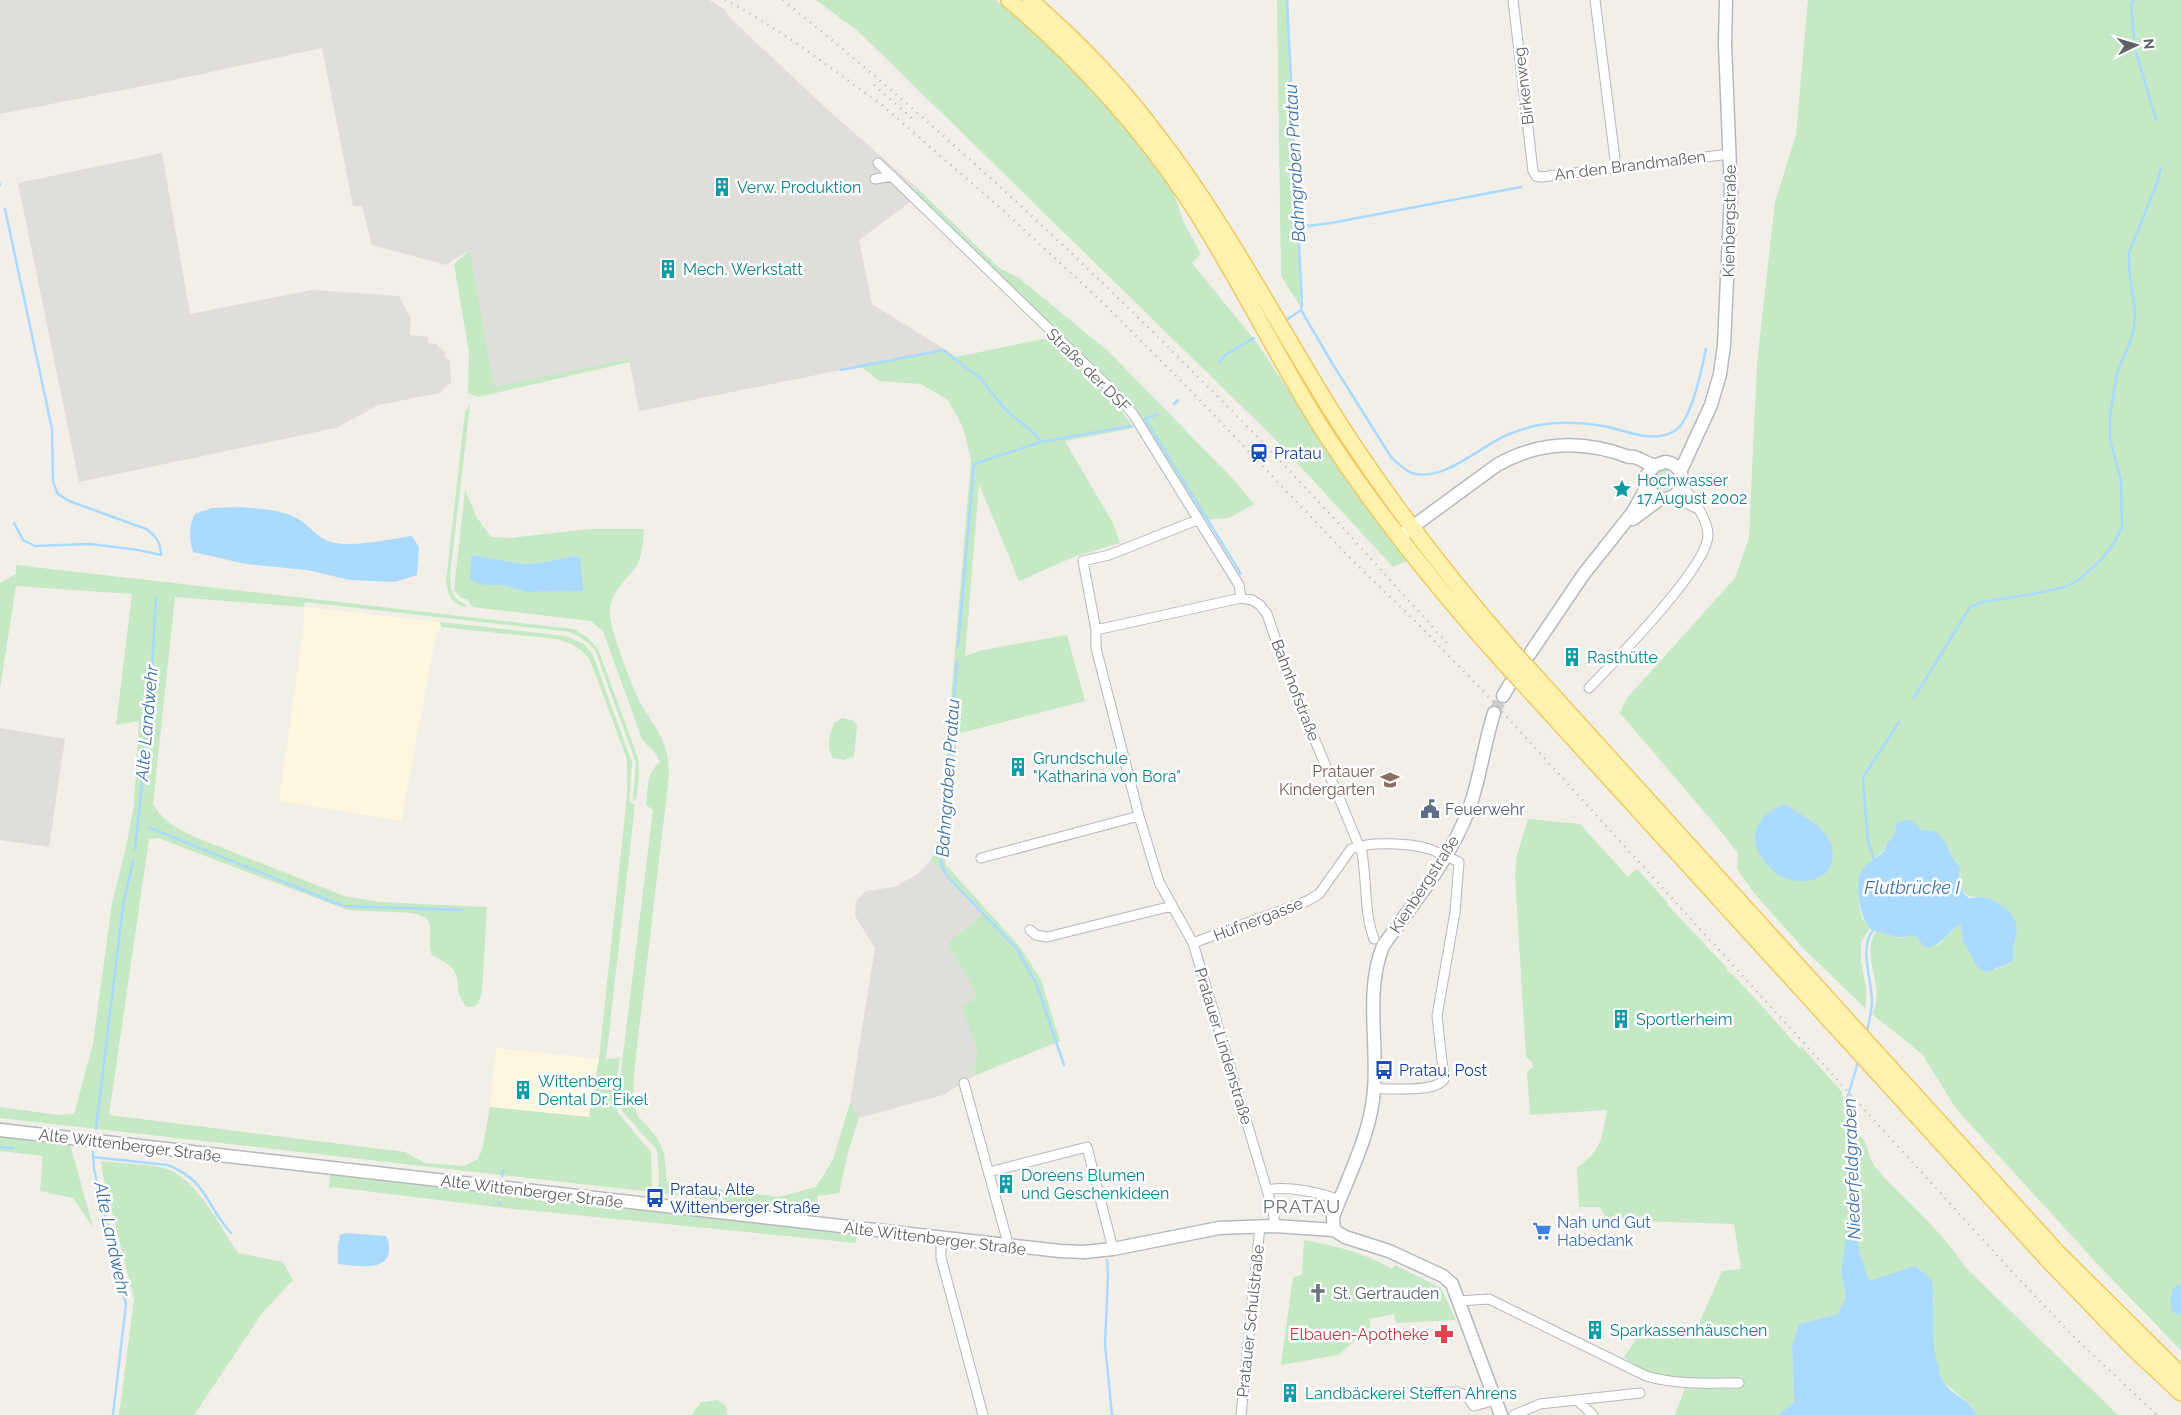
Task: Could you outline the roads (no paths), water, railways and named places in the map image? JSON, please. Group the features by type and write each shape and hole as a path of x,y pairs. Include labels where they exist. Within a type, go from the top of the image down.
{"main road":[{"path":"1009,0 1051,36 1098,85 1162,162 1214,242 1326,434 1398,537 1462,615 1518,668 1909,1099 2097,1312 2181,1393"},
{"path":"1030,0 1058,25 1111,80 1154,130 1220,226 1342,428 1412,527 1518,668"},
{"path":"1909,1099 2181,1375"}],"street":[{"name":"Birkenweg","path":"1513,0 1533,171"},
{"path":"1595,0 1616,167"},
{"name":"Kienbergstraße","path":"1675,468 1696,436 1716,389 1724,345 1731,210 1725,44 1726,0"},
{"name":"An den Brandmaßen","path":"1533,171 1536,176 1541,177 1730,154"},
{"name":"Straße der DSF","path":"878,163 1117,395 1146,433 1197,520 1240,585 1241,598"},
{"path":"875,179 892,176"},
{"path":"1398,537 1497,465 1526,452 1553,446 1578,445 1602,448 1629,457 1634,456 1655,465 1663,462 1675,468 1682,485 1703,517 1708,533 1705,549 1697,564 1670,599 1589,688"},
{"path":"1629,457 1630,463 1647,482 1652,495 1660,499"},
{"path":"1503,696 1518,668 1583,575 1621,529 1655,465"},
{"path":"1674,497 1682,485"},
{"path":"1621,529 1660,499 1674,497 1696,508"},
{"name":"Pratauer Lindenstraße","path":"1197,520 1109,555 1083,561 1096,630 1096,648 1139,816 1159,882 1193,943 1268,1190 1275,1217 1274,1226"},
{"path":"1096,630 1241,598"},
{"name":"Bahnhofstraße","path":"1241,598 1252,600 1260,605 1267,614 1287,673 1359,845 1366,874 1370,929 1374,939"},
{"name":"Kienbergstraße","path":"1374,1089 1375,969 1383,946 1445,856 1469,808 1494,713"},
{"path":"981,858 1139,816"},
{"path":"1334,1230 1333,1217 1367,1127 1372,1110 1374,1089 1429,1088 1439,1085 1444,1079 1437,1016 1459,871 1458,862 1421,848 1373,843 1359,845"},
{"name":"Hüfnergasse","path":"1193,943 1307,901 1319,894 1351,849 1359,845"},
{"path":"1030,930 1036,935 1047,937 1172,906"},
{"path":"964,1082 1009,1247"},
{"name":"Alte Wittenberger Straße","path":"0,1130 1009,1247 1084,1252 1113,1249 1219,1228 1274,1226 1334,1230 1340,1234 1389,1251 1443,1276 1452,1284 1500,1415"},
{"path":"990,1172 1087,1147 1113,1249"},
{"path":"1268,1190 1280,1188 1330,1196 1340,1200"},
{"name":"Pratauer Schulstraße","path":"1241,1415 1260,1226"},
{"path":"941,1239 941,1258 983,1415"},
{"path":"1459,1301 1489,1299 1646,1376 1663,1381 1688,1384 1739,1383"},
{"path":"1367,1394 1456,1392 1466,1395 1474,1406 1472,1415"},
{"path":"1514,1415 1540,1404 1640,1393"},
{"path":"1474,1406 1495,1400"},
{"path":"1578,1400 1593,1415"}],"water":[{"path":"240,507 273,510 289,514 303,522 323,539 340,544 361,544 412,536 419,547 417,575 395,582 350,580 307,570 246,564 193,552 190,533 195,514 212,508"},
{"path":"471,555 524,564 574,556 580,557 583,591 527,592 502,585 485,585 470,580"},
{"name":"Flutbrücke I","path":"1785,804 1819,827 1830,842 1833,851 1832,862 1829,869 1816,879 1799,881 1783,877 1766,864 1760,854 1755,835 1758,826 1764,817"},
{"name":"Flutbrücke I","path":"1909,820 1922,830 1937,833 1942,837 1960,867 1959,883 1964,894 1969,898 1983,897 1993,900 2009,911 2015,920 2017,932 2013,949 2014,959 2010,963 1987,972 1978,968 1963,941 1961,924 1939,943 1929,948 1924,947 1916,936 1896,936 1872,930 1868,926 1859,902 1859,877 1866,866 1884,851 1888,842 1895,834 1896,824 1900,821"},
{"path":"1849,1216 1854,1216 1856,1220 1859,1251 1869,1281 1915,1266 1932,1280 1934,1346 1941,1378 1977,1415 1778,1415 1794,1402 1792,1346 1799,1324 1838,1314 1846,1297 1841,1272"},
{"path":"346,1233 386,1236 389,1246 387,1258 376,1265 368,1266 338,1264 340,1235"},
{"path":"2181,1283 2181,1315 2172,1312 2170,1302 2173,1288"}],"waterway":[{"name":"Bahngraben Pratau","path":"1287,0 1302,305 1301,310 1288,319"},
{"name":"Niederfeldgraben","path":"2134,0 2131,4 2135,49 2156,120"},
{"name":"Niederfeldgraben","path":"1914,698 1970,607 1982,602 2065,587 2077,581 2101,560 2114,543 2122,527 2121,480 2110,440 2110,416 2117,372 2130,343 2134,327 2135,313 2129,253 2157,183 2161,168"},
{"path":"1299,227 1331,223 1521,187"},
{"path":"5,209 52,429 53,482 58,494 69,501 146,529 157,540 161,555 90,544 35,546 23,540 14,523"},
{"path":"1301,310 1391,457 1409,472 1424,475 1449,468 1509,434 1543,424 1577,423 1603,426 1649,436 1658,436 1676,430 1687,415 1706,349"},
{"name":"Bahngraben Pratau","path":"1219,363 1225,355 1254,338"},
{"path":"841,370 943,350 980,378 1004,408 1036,435 1041,442"},
{"name":"Bahngraben Pratau","path":"1174,404 1178,400"},
{"path":"1158,414 1145,419 1241,574"},
{"name":"Bahngraben Pratau","path":"958,646 974,464 1041,442 1131,426"},
{"name":"Alte Landwehr","path":"135,849 149,718 156,598"},
{"name":"Bahngraben Pratau","path":"957,662 941,863 946,875 1017,949 1036,983 1064,1065"},
{"name":"Niederfeldgraben","path":"1875,862 1868,841 1864,776 1899,722"},
{"path":"148,827 343,906 462,910"},
{"path":"96,1129 123,906 133,861"},
{"name":"Niederfeldgraben","path":"1867,1033 1872,1002 1866,954 1869,936 1874,929"},
{"name":"Niederfeldgraben","path":"1854,1219 1852,1129 1847,1099 1859,1059"},
{"path":"0,1147 13,1148"},
{"name":"Alte Landwehr","path":"93,1152 94,1169 126,1304 113,1415"},
{"path":"93,1157 168,1165 181,1172 199,1187 231,1233"},
{"path":"502,1176 503,1171"},
{"name":"Bahngraben Pratau","path":"1107,1260 1105,1344 1112,1415"}],"tunnel":[{"path":"1494,713 1503,696"}],"railway":[{"path":"725,0 795,42 882,105 1006,213 1099,299 1189,389 1355,563 1486,694 2015,1275 2074,1337 2157,1415"},
{"path":"783,0 944,136 1099,279 1294,475 1447,643"},
{"path":"874,85 915,121"}],"place":[{"name":"Verw. Produktion","path":"722,187"},
{"name":"Mech. Werkstatt","path":"668,269"},
{"name":"Pratau","path":"1259,453"},
{"name":"Hochwasser 17.August 2002","path":"1622,489"},
{"name":"Rasthütte","path":"1572,657"},
{"name":"Grundschule \"Katharina von Bora\"","path":"1018,767"},
{"name":"Pratauer Kindergarten","path":"1390,780"},
{"name":"Feuerwehr","path":"1430,809"},
{"name":"Sportlerheim","path":"1621,1019"},
{"name":"Pratau, Post","path":"1384,1070"},
{"name":"Wittenberg Dental Dr. Eikel","path":"523,1090"},
{"name":"Doreens Blumen und Geschenkideen","path":"1006,1184"},
{"name":"Pratau, Alte Wittenberger Straße","path":"655,1198"},
{"name":"Nah und Gut Habedank","path":"1542,1231"},
{"name":"St. Gertrauden","path":"1318,1293"},
{"name":"Sparkassenhäuschen","path":"1595,1330"},
{"name":"Elbauen-Apotheke","path":"1444,1334"},
{"name":"Landbäckerei Steffen Ahrens","path":"1290,1393"}],"district":[{"name":"PRATAU","path":"1302,1206"}]}
